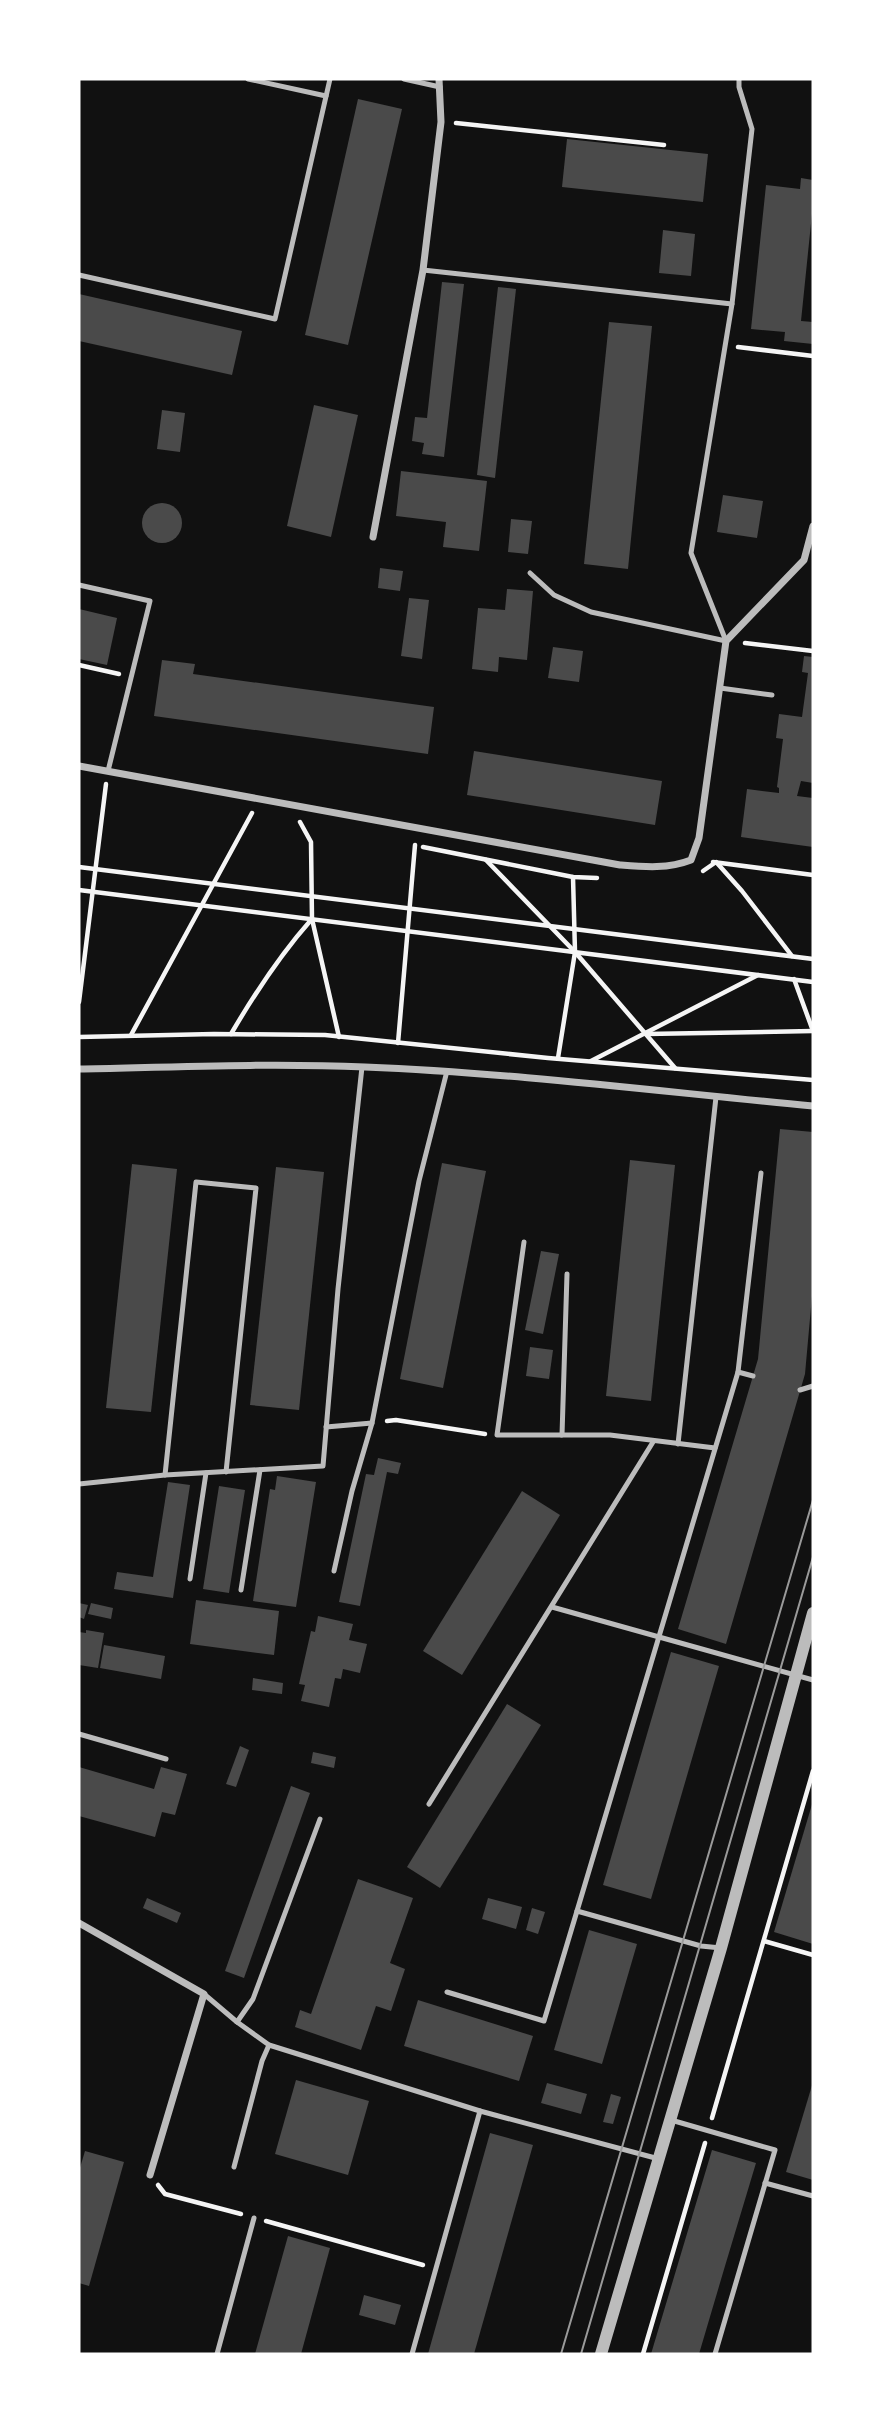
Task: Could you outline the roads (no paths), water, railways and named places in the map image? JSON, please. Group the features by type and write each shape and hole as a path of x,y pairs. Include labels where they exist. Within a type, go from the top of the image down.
{"street":[{"path":"373,537 423,270 441,122 439,83"},
{"path":"79,766 621,865 649,868 680,864 691,860 699,838 726,641 804,560 813,526"},
{"path":"79,1069 362,1066 447,1071 813,1107"},
{"path":"601,2354 721,1948 813,1613"},
{"path":"79,1923 204,1994 150,2175"}],"lane":[{"path":"248,79 326,96"},
{"path":"79,275 275,319 330,79"},
{"path":"404,79 439,83"},
{"path":"726,641 691,552 732,304 752,129 739,79"},
{"path":"423,270 732,304"},
{"path":"530,573 554,594 591,612 726,641"},
{"path":"79,585 150,601 107,771"},
{"path":"720,688 772,695"},
{"path":"79,1484 165,1475 323,1466 338,1289 362,1066"},
{"path":"334,1571 352,1491 372,1423 419,1181 447,1071"},
{"path":"678,1444 716,1097"},
{"path":"447,1992 544,2021 738,1372 761,1173"},
{"path":"165,1475 196,1182 256,1188 226,1472"},
{"path":"524,1242 497,1435 610,1435 715,1448"},
{"path":"562,1435 567,1274"},
{"path":"738,1372 752,1376"},
{"path":"800,1390 813,1386"},
{"path":"326,1427 372,1423"},
{"path":"429,1804 653,1442"},
{"path":"242,1590 260,1470"},
{"path":"190,1579 206,1473"},
{"path":"552,1607 813,1680"},
{"path":"79,1734 166,1759"},
{"path":"237,2022 253,1999 320,1819"},
{"path":"577,1911 701,1946 721,1948"},
{"path":"204,1994 270,2045 480,2111 659,2159"},
{"path":"234,2167 262,2061 270,2045"},
{"path":"412,2354 480,2111"},
{"path":"671,2120 775,2150 715,2354"},
{"path":"765,2183 813,2196"},
{"path":"217,2354 254,2218"}],"tram line":[{"path":"561,2354 813,1500"},
{"path":"581,2354 813,1557"}]}
